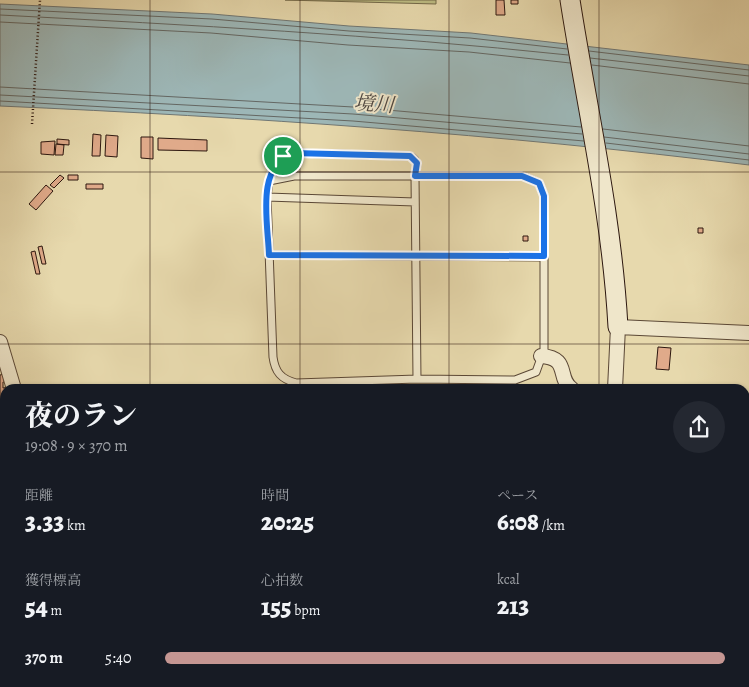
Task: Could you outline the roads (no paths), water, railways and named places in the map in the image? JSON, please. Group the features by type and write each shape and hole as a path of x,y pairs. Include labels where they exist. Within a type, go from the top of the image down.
{"street":[{"path":"570,0 599,163 615,270 618,326 614,384"},
{"path":"618,326 749,333"},
{"path":"0,342 13,384"},
{"path":"541,356 550,357 560,363 567,384"}],"lane":[{"path":"301,384 284,380 274,368 269,255 267,197 269,181 275,164 283,156 293,153 410,156 417,163 415,176 417,379"},
{"path":"269,181 294,176 522,176 539,183 544,196 544,350 536,372 515,380 417,379 341,384"},
{"path":"267,197 415,202"},
{"path":"269,255 544,256"}],"water":[{"name":"境川","path":"0,4 212,14 349,26 471,33 749,65 749,165 562,144 375,128 0,106"}]}
